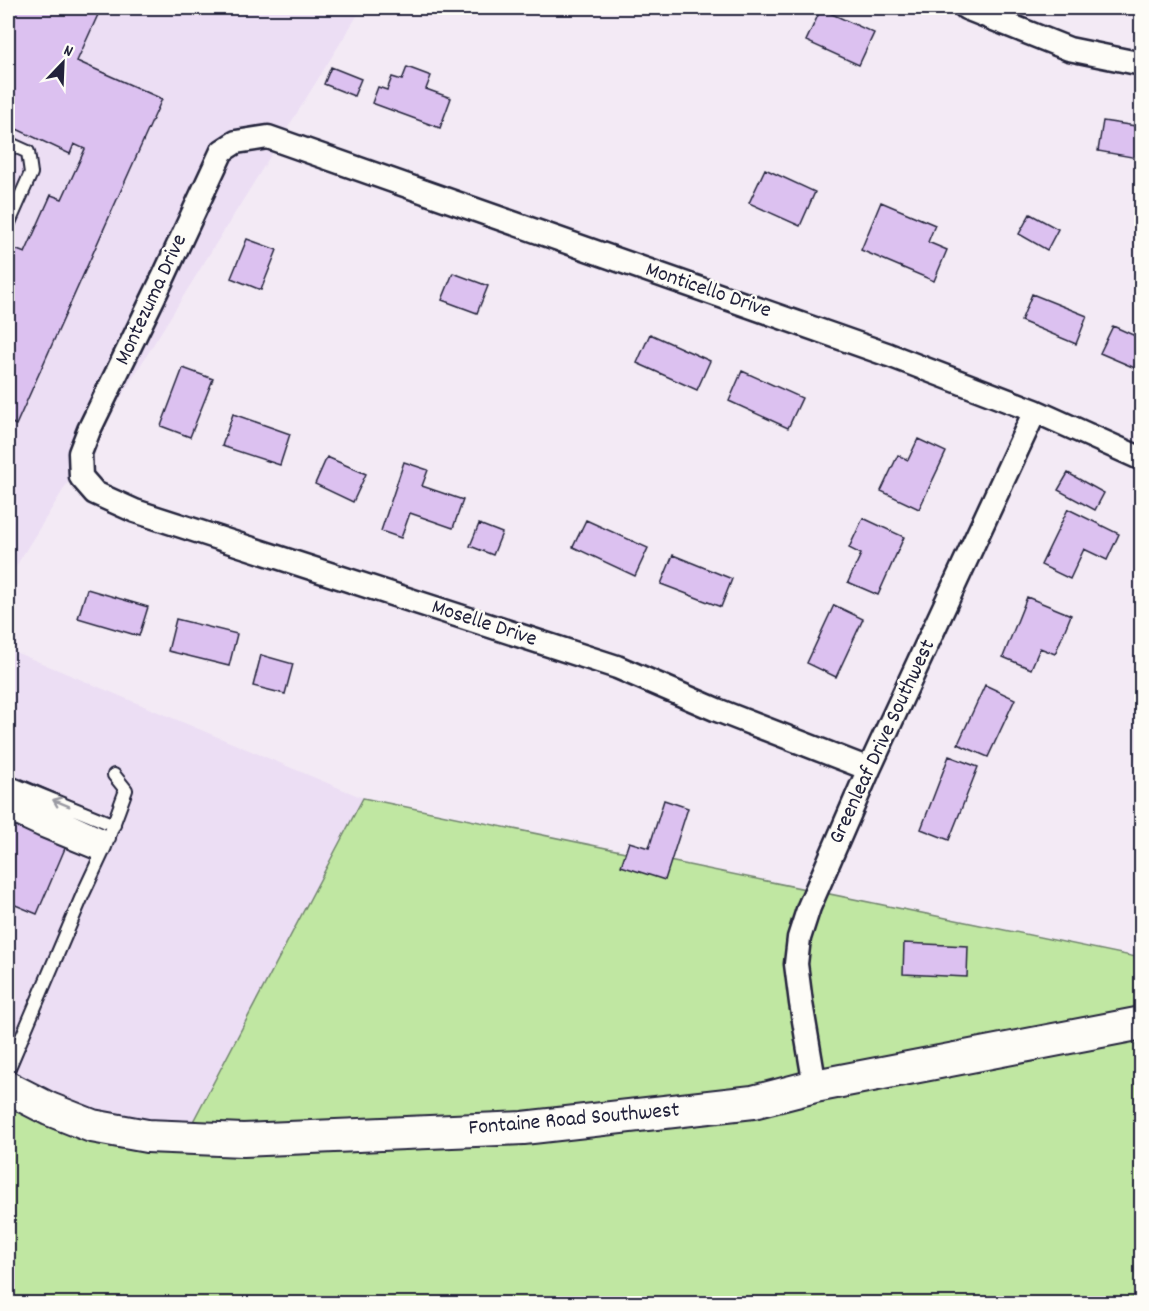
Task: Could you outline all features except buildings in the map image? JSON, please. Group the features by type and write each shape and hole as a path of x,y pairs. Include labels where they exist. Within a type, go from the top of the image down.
{"main road":[{"name":"Fontaine Road Southwest","path":"8,1088 92,1126 147,1136 243,1140 523,1128 753,1102 815,1086 1142,1023"}],"street":[{"path":"966,8 1069,49 1142,64"},
{"name":"Monticello Drive","path":"268,137 889,355 1035,411 1142,459"},
{"name":"Montezuma Drive","path":"95,493 81,477 80,453 222,151 236,142 268,137"},
{"name":"Greenleaf Drive Southwest","path":"815,1086 796,964 799,938 809,907 870,768 1035,411"},
{"name":"Moselle Drive","path":"95,493 135,511 617,667 717,710 870,768"}],"lane":[{"path":"8,143 28,153 31,173 8,225"},
{"path":"8,1070 114,825 126,790 114,775"},
{"path":"8,782 114,825"},
{"path":"8,794 48,810 105,847"},
{"path":"8,806 105,847"},
{"path":"8,815 40,830 105,847"}],"shaded area":[{"path":"8,8 362,8 8,579"},
{"path":"8,649 363,798 188,1131 19,1093 8,1088"}],"green space":[{"path":"363,798 1141,958 1141,1303 8,1303 8,1088 19,1093 188,1131"}]}
